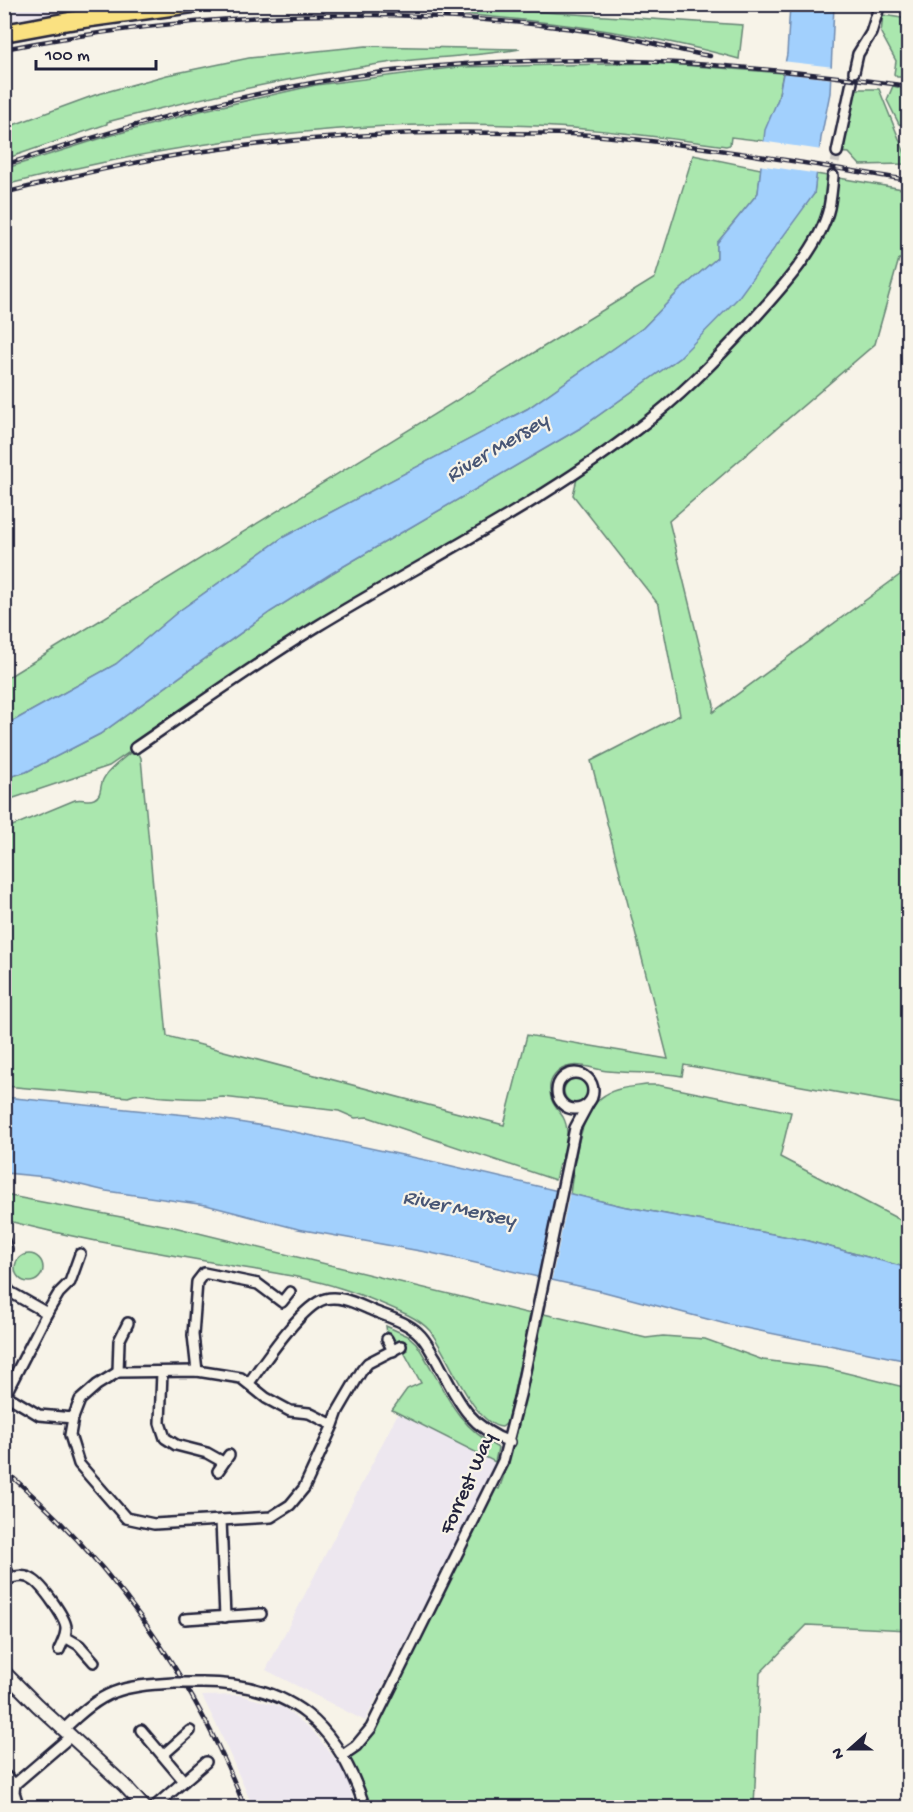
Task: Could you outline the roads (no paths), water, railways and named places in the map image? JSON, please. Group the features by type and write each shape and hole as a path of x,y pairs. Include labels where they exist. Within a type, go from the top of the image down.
{"highway":[{"path":"4,33 69,21 192,4"}],"street":[{"path":"854,72 858,54 872,33 880,4"},
{"path":"837,152 852,82"},
{"path":"135,748 306,633 509,513 636,430 684,390 783,287 816,239 828,210 833,176"},
{"path":"564,1105 579,1109 588,1104 593,1095 592,1084 585,1076 574,1073 564,1077 558,1085 558,1096 575,1128"},
{"name":"Forrest Way","path":"343,1755 356,1746 371,1728 494,1482 510,1442 575,1128 588,1104"},
{"path":"4,1241 7,1249 4,1258"},
{"path":"73,1418 39,1415 5,1394 47,1313 59,1293 70,1282 80,1254"},
{"path":"197,1371 193,1335 197,1282 204,1273 258,1284 282,1302 290,1292"},
{"path":"4,1284 10,1292 47,1313"},
{"path":"249,1383 310,1306 325,1299 336,1298 350,1301 406,1325 418,1333 428,1345 463,1408 473,1420 487,1432 510,1442"},
{"path":"118,1372 119,1341 128,1323"},
{"path":"333,1425 309,1413 290,1411 266,1398 242,1378 197,1371 118,1372 97,1385 80,1400 70,1435 79,1464 126,1518 154,1524 270,1517 290,1505 304,1488 333,1425 343,1400 362,1370 368,1363 397,1349 387,1339"},
{"path":"162,1372 160,1423 165,1438 176,1445 226,1459 218,1472"},
{"path":"221,1520 225,1617"},
{"path":"4,1566 8,1581 21,1575 34,1580 58,1609 66,1626 65,1637 59,1650"},
{"path":"185,1619 261,1614"},
{"path":"65,1637 79,1645 94,1662"},
{"path":"4,1672 124,1785 145,1808"},
{"path":"15,1784 67,1733 88,1707 111,1692 137,1685 240,1684 278,1696 314,1720 330,1736 343,1755 357,1784 365,1808"},
{"path":"141,1730 184,1781"},
{"path":"163,1755 190,1731"},
{"path":"153,1808 206,1762"},
{"path":"4,1775 15,1784 17,1804 4,1805"}],"water":[{"name":"River Mersey","path":"790,5 834,5 830,93 821,138 814,194 738,298 679,358 582,427 332,573 270,612 100,734 26,772 5,778 5,723 15,720 116,664 179,611 282,538 527,409 643,328 679,291 717,258 717,243 758,193 765,130 778,99 787,54"},
{"name":"River Mersey","path":"4,1097 207,1117 276,1128 622,1206 804,1240 908,1268 908,1361 726,1324 601,1291 431,1253 298,1229 206,1205 106,1191 47,1177 5,1173"}],"tunnel":[{"path":"833,176 837,152"}],"railway":[{"path":"4,49 71,37 204,21 339,15 474,19 541,25 608,34 710,56"},
{"path":"4,165 80,141 234,99 312,83 462,64 610,60 684,63 833,76 908,86"},
{"path":"4,193 165,157 256,144 364,135 436,133 591,135 750,154 908,180"},
{"path":"4,1470 80,1542 146,1624 175,1667 201,1713 245,1808"}]}
